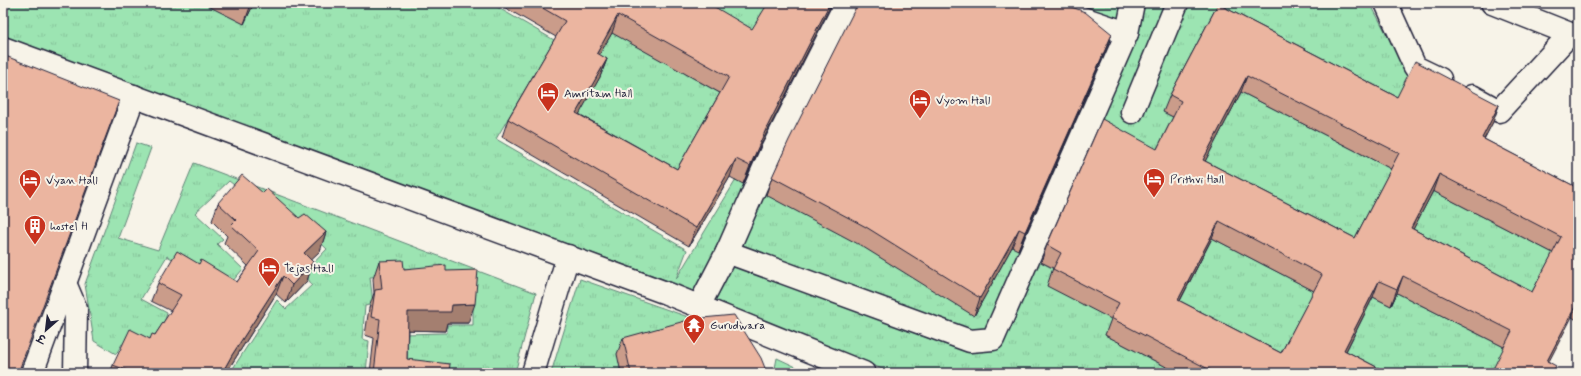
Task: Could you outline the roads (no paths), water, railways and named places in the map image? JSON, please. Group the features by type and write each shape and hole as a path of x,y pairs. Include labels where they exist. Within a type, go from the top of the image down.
{"street":[{"path":"699,306 727,252 771,152 846,3"},
{"path":"1038,3 1127,32"},
{"path":"727,252 970,341 993,339 1127,32 1133,3"},
{"path":"1132,112 1178,3"},
{"path":"1386,3 1416,67 1499,111 1574,36 1492,3"},
{"path":"3,48 568,256 699,306 864,373"},
{"path":"32,373 134,96"},
{"path":"533,373 568,256"},
{"path":"65,283 76,309 75,373"}],"place":[{"name":"Amritam Hall","path":"548,112"},
{"name":"Vyom Hall","path":"920,120"},
{"name":"Prithvi Hall","path":"1154,198"},
{"name":"Vyan Hall","path":"30,200"},
{"name":"hostel H","path":"35,246"},
{"name":"Tejas Hall","path":"269,288"},
{"name":"Gurudwara","path":"694,344"}]}
